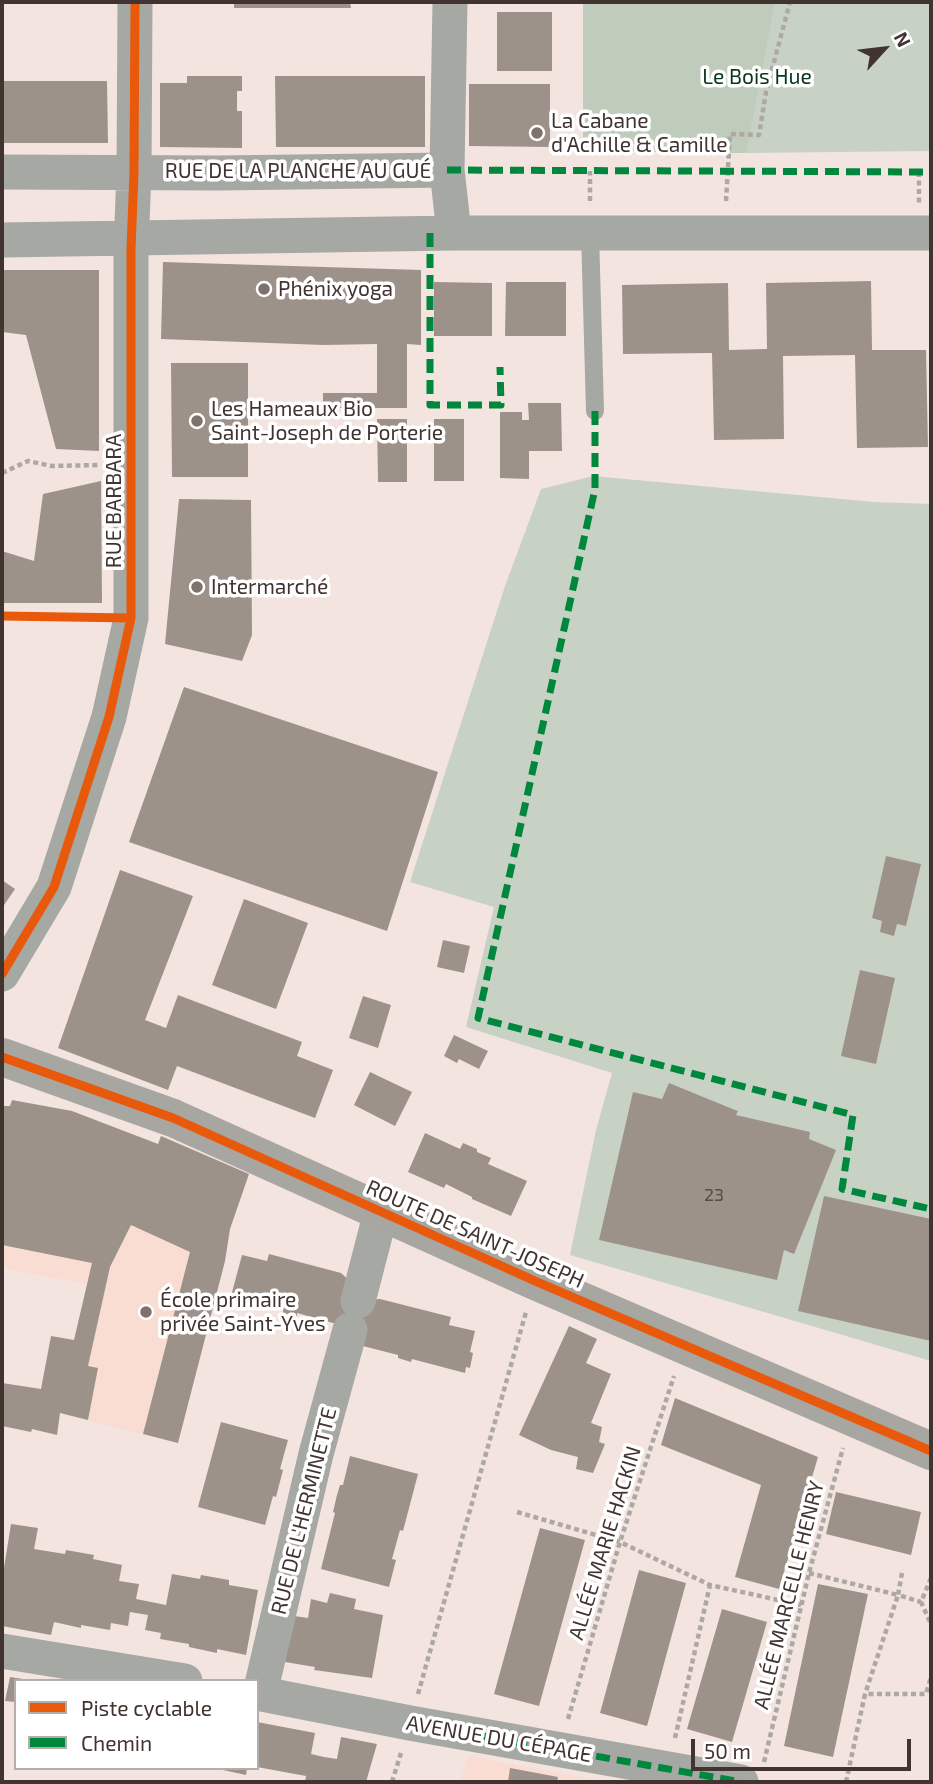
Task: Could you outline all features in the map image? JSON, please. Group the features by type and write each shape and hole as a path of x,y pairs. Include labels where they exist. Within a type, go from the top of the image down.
{"street":[{"name":"RUE BARBARA","path":"2,974 54,887 109,718 131,618 131,237 135,2"},
{"path":"447,170 450,2"},
{"name":"RUE DE LA PLANCHE AU GUÉ","path":"2,172 447,170 454,233"},
{"path":"2,240 454,233 931,233"},
{"name":"ROUTE DE SAINT-JOSEPH","path":"2,1057 173,1118 535,1282 931,1451"},
{"name":"RUE DE L'HERMINETTE","path":"259,1689 318,1448 381,1212"},
{"path":"2,1651 173,1679"},
{"name":"AVENUE DU CÉPAGE","path":"259,1693 668,1769 752,1775"}],"lane":[{"path":"590,233 595,411"}],"path":[{"path":"725,233 730,134 759,135 766,92 790,2"},
{"path":"2,473 28,461 52,466 131,465"},
{"path":"410,1723 535,1282"},
{"path":"517,1512 620,1542 710,1585 801,1605"},
{"path":"809,1573 921,1602"},
{"path":"846,1782 865,1694 898,1595 902,1573"},
{"path":"931,1578 921,1602 931,1624"},
{"path":"668,1769 710,1585"},
{"path":"865,1694 926,1694 931,1677"}],"shaded area":[{"name":"École primaire privée Saint-Yves","path":"161,1136 249,1174 230,1229 225,1261 178,1443 60,1413 87,1284 2,1268 2,1245 46,1254 139,1208"},
{"path":"469,1756 607,1782 460,1782"}],"green space":[{"name":"Le Bois Hue","path":"583,2 931,2 931,151 583,151"},
{"path":"583,2 775,2 746,153 583,151"},
{"path":"593,476 874,502 931,504 931,1361 570,1255 596,1130 612,1073 466,1027 494,907 410,882 505,586 541,489"}],"building":[{"path":"234,2 350,2 351,8 234,8"},
{"path":"497,12 552,12 552,71 497,71"},
{"path":"187,76 242,76 242,91 237,91 237,111 242,111 242,148 160,147 160,83 187,83"},
{"path":"275,76 425,76 425,147 276,147"},
{"path":"2,81 107,81 108,143 2,143"},
{"path":"469,84 550,84 550,147 469,146"},
{"path":"163,262 421,270 421,345 407,344 407,408 323,408 323,393 377,393 377,344 324,345 161,339"},
{"path":"2,270 99,270 99,451 56,449 26,335 2,332"},
{"path":"871,281 872,350 926,350 928,447 857,448 855,355 783,356 784,439 714,440 712,353 623,354 622,285 728,283 729,350 767,349 766,283"},
{"path":"434,282 492,283 492,336 434,336"},
{"path":"506,282 566,282 566,336 505,336"},
{"path":"171,363 248,363 248,477 172,477"},
{"path":"528,403 561,403 562,451 529,451 529,479 500,478 500,412 522,412 522,420 529,420"},
{"path":"377,419 407,419 407,482 378,482"},
{"path":"434,419 464,419 464,481 434,481"},
{"path":"101,481 102,603 2,603 2,551 34,561 43,494"},
{"path":"179,499 251,500 252,635 242,661 165,644"},
{"path":"184,687 438,772 387,931 129,842"},
{"path":"886,856 921,864 906,926 897,924 894,936 880,932 882,921 872,918"},
{"path":"120,870 193,896 145,1020 166,1028 178,995 302,1042 297,1056 333,1070 315,1118 177,1066 168,1090 58,1048"},
{"path":"2,880 15,889 2,908"},
{"path":"244,899 308,923 276,1009 212,985"},
{"path":"443,940 470,946 464,973 437,967"},
{"path":"860,970 895,978 876,1064 841,1056"},
{"path":"363,996 391,1005 378,1048 349,1038"},
{"path":"454,1035 488,1051 479,1069 459,1059 457,1063 444,1056"},
{"path":"370,1072 412,1092 395,1126 354,1105"},
{"path":"669,1083 738,1111 736,1115 810,1132 809,1139 836,1150 794,1254 784,1250 777,1280 599,1240 633,1092 662,1099"},
{"path":"12,1100 72,1111 158,1144 161,1136 249,1174 230,1229 225,1261 178,1443 143,1434 190,1252 131,1225 110,1267 88,1366 98,1368 88,1420 60,1413 57,1435 2,1426 2,1383 41,1389 51,1336 74,1340 92,1263 2,1245 2,1109 3,1106 10,1106"},
{"path":"425,1133 460,1149 463,1143 477,1149 477,1152 491,1158 488,1164 527,1181 511,1216 446,1184 444,1188 408,1172"},
{"path":"824,1196 931,1219 931,1341 798,1311"},
{"path":"269,1254 341,1273 370,1300 380,1299 451,1317 449,1325 475,1331 470,1352 473,1353 470,1368 466,1367 465,1373 412,1359 411,1362 398,1358 398,1355 359,1345 362,1331 297,1313 297,1316 283,1313 283,1310 231,1296 242,1255 267,1261"},
{"path":"569,1326 597,1339 586,1363 611,1374 591,1423 602,1427 599,1442 605,1444 593,1473 576,1469 578,1457 551,1450 519,1435"},
{"path":"675,1398 818,1457 779,1589 735,1577 761,1485 661,1445"},
{"path":"221,1422 288,1440 276,1497 273,1496 265,1525 198,1507"},
{"path":"350,1456 418,1474 403,1531 400,1530 392,1559 396,1560 389,1587 321,1569 337,1495 340,1485 343,1485"},
{"path":"836,1492 921,1512 911,1555 826,1534"},
{"path":"11,1524 38,1528 34,1549 65,1554 66,1550 94,1555 93,1559 122,1565 119,1581 139,1584 136,1599 166,1605 172,1574 229,1580 229,1585 258,1590 246,1655 217,1649 217,1653 160,1639 161,1633 145,1630 148,1615 130,1612 128,1626 111,1623 110,1630 81,1625 81,1628 54,1622 51,1635 2,1626 2,1572 3,1574"},
{"path":"540,1528 585,1540 539,1706 494,1694"},
{"path":"639,1570 686,1583 647,1726 600,1713"},
{"path":"818,1584 868,1594 833,1757 784,1746"},
{"path":"330,1593 356,1599 354,1609 383,1615 372,1678 314,1670 315,1667 285,1662 294,1616 308,1618 311,1599 327,1603"},
{"path":"722,1609 767,1622 732,1742 687,1729"},
{"path":"10,1677 23,1679 14,1679 14,1702 5,1701"},
{"path":"259,1722 315,1733 311,1754 324,1757 337,1759 341,1737 377,1744 366,1782 305,1782 306,1776 259,1767"},
{"path":"510,1768 558,1777 557,1782 508,1782"},
{"path":"223,1770 247,1770 246,1775"}],"marked path":[{"path":"447,170 931,172"},
{"path":"430,233 430,405 501,405 500,367"},
{"path":"595,411 595,489 478,1018 853,1115 842,1189 931,1209"},
{"path":"316,1454 320,1441"},
{"path":"410,1723 741,1782"}],"cycle path":[{"path":"2,974 54,887 109,717 131,618 131,249 135,2"},
{"path":"2,616 131,618"},
{"path":"2,1057 173,1118 535,1281 931,1451"}],"place":[{"name":"La Cabane d'Achille & Camille","path":"537,133"},
{"name":"Phénix yoga","path":"264,289"},
{"name":"Les Hameaux Bio Saint-Joseph de Porterie","path":"197,421"},
{"name":"Intermarché","path":"197,587"},
{"name":"École primaire privée Saint-Yves","path":"146,1312"}]}
